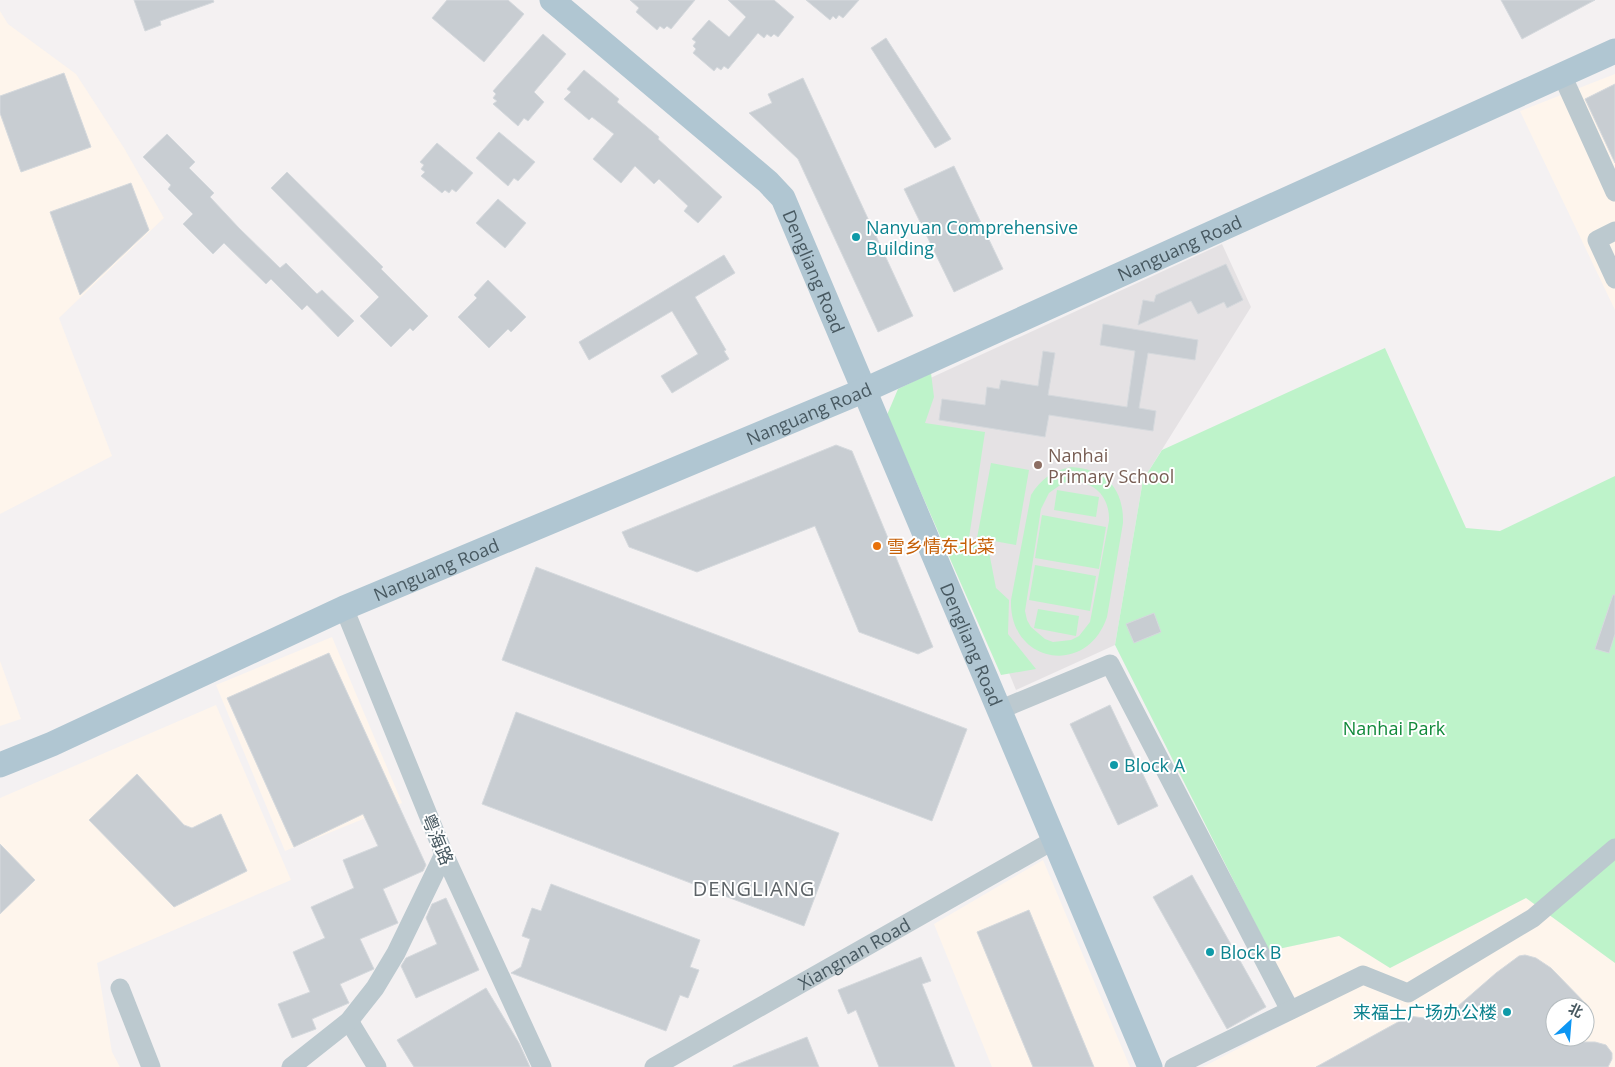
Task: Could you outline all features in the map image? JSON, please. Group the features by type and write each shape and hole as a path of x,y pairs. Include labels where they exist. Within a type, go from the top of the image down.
{"main road":[{"name":"Dengliang Road","path":"552,0 768,182 783,198 1150,1067"},
{"name":"Nanguang Road","path":"0,765 52,744 344,608 865,390 1615,51"}],"street":[{"path":"1562,75 1615,192"},
{"path":"1615,231 1597,240 1615,279"},
{"name":"粤海路","path":"344,608 444,854 542,1067"},
{"path":"999,710 1110,664 1290,1010"},
{"name":"Xiangnan Road","path":"654,1067 1054,840"},
{"path":"1174,1067 1363,975 1408,993 1533,918 1615,848"},
{"path":"291,1067 349,1022 375,988 396,953 444,854"},
{"path":"120,988 152,1067"},
{"path":"349,1022 377,1067"}],"shaded area":[{"path":"0,11 8,24 76,74 124,148 164,218 59,318 112,456 0,514"},
{"path":"1615,74 1615,310 1520,111"},
{"name":"Nanhai Primary School","path":"1222,244 1251,307 1143,480 1115,645 1016,690 904,416 913,386"},
{"path":"332,637 402,803 285,851 216,685"},
{"path":"0,661 21,719 0,726"},
{"path":"216,705 291,880 97,963 112,1052 120,1067 0,1067 0,798"},
{"path":"1043,860 1130,1067 992,1067 934,924"},
{"path":"1526,898 1615,963 1615,1067 1203,1067 1304,1014 1269,951 1339,936 1390,968"}],"green space":[{"name":"Nanhai Park","path":"1385,348 1466,528 1500,531 1615,476 1615,963 1526,898 1390,968 1339,936 1269,951 1115,645 1143,480 1162,450"},
{"path":"931,373 934,397 925,423 985,432 969,538 989,552 996,588 1009,600 1008,634 1036,669 1001,675 887,415 898,389"},
{"path":"991,463 1029,470 1016,545 977,538"},
{"path":"1071,467 1083,469 1103,476 1116,490 1120,500 1123,523 1107,617 1097,636 1083,649 1067,655 1051,655 1035,649 1022,638 1014,622 1011,600 1031,495 1048,476","holes":["1080,482 1088,484 1100,492 1107,505 1109,521 1090,622 1079,636 1071,640 1053,642 1045,639 1031,627 1025,611 1041,509 1049,493 1063,483"]},
{"path":"1057,490 1099,497 1096,517 1054,510"},
{"path":"1042,515 1106,527 1099,569 1035,558"},
{"path":"1035,565 1096,576 1090,611 1029,600"},
{"path":"1038,609 1079,616 1076,636 1034,628"}],"building":[{"path":"134,0 213,0 214,2 160,21 161,25 145,31"},
{"path":"447,0 508,0 524,14 484,62 432,18"},
{"path":"630,0 695,0 671,29 667,26 664,29 660,26 657,30 636,12 639,8"},
{"path":"728,0 774,0 794,17 778,37 774,34 771,37 767,34 764,38 758,33 728,69 724,66 721,70 717,67 714,71 693,53 696,49 693,46 696,42 692,39 709,20 729,37 746,17"},
{"path":"806,0 859,0 843,18 839,15 836,19 833,16 830,20"},
{"path":"1501,0 1595,0 1522,39"},
{"path":"543,34 566,54 534,92 544,102 528,121 524,118 518,126 493,104 497,101 493,98 496,94 493,91"},
{"path":"886,38 951,139 935,148 871,48"},
{"path":"584,70 619,99 617,102 659,137 658,139 722,197 698,223 684,211 688,206 659,179 654,184 635,166 621,183 593,159 614,134 592,117 589,120 564,99 571,92 567,89"},
{"path":"64,73 91,147 21,172 0,113 0,96"},
{"name":"Nanyuan Comprehensive Building","path":"803,78 913,316 878,332 798,159 749,113 772,103 768,94"},
{"path":"1615,84 1615,163 1585,99"},
{"path":"499,132 535,162 518,181 514,178 508,186 476,158"},
{"path":"167,134 195,162 189,168 214,193 210,197 239,228 280,268 286,263 317,294 322,290 354,321 338,337 307,305 302,310 271,279 266,284 224,243 213,254 183,224 193,214 168,189 171,185 143,157"},
{"path":"437,143 473,173 456,192 452,189 449,193 445,190 442,193 421,176 425,172 421,169 424,165 420,162"},
{"path":"954,166 1003,269 954,292 904,189"},
{"path":"287,172 383,267 381,269 428,316 413,331 410,328 391,347 360,316 379,297 271,188"},
{"path":"131,183 149,230 80,295 50,212"},
{"path":"498,199 526,223 505,248 476,223"},
{"path":"724,255 735,273 695,297 726,350 724,351 729,359 672,393 661,376 698,354 672,311 589,360 579,342"},
{"path":"1226,264 1243,300 1227,308 1224,302 1198,314 1191,301 1138,325 1143,300 1154,302 1156,295"},
{"path":"488,280 526,317 511,332 508,329 489,348 458,317 477,298 474,295"},
{"path":"1103,324 1198,340 1195,360 1148,353 1139,408 1156,411 1153,431 1049,415 1045,437 939,420 942,399 985,405 987,387 999,389 1001,380 1038,386 1043,351 1055,353 1048,395 1127,407 1135,351 1100,345"},
{"path":"836,445 852,451 933,647 918,654 859,632 815,526 697,572 629,547 622,532"},
{"path":"536,567 967,729 932,821 502,660"},
{"path":"1613,595 1615,595 1615,634 1609,653 1595,649"},
{"path":"1154,613 1161,632 1134,643 1126,624"},
{"path":"329,653 426,865 423,871 383,889 398,923 360,939 374,969 340,984 349,1003 312,1019 316,1029 292,1038 278,1004 310,992 293,952 325,938 311,907 354,888 343,860 378,846 363,814 294,847 227,698"},
{"name":"Block A","path":"1110,705 1158,806 1118,825 1070,724"},
{"path":"516,712 839,833 804,926 482,804"},
{"path":"137,774 184,825 192,828 221,814 247,871 174,907 89,820"},
{"path":"0,844 35,880 0,914"},
{"name":"Block B","path":"1192,875 1266,1007 1227,1029 1153,897"},
{"path":"551,884 700,940 690,967 699,970 688,998 680,995 666,1031 511,973 521,967 530,939 522,936 532,908 541,911"},
{"path":"446,898 479,970 416,998 401,966 406,958 437,944 426,918 432,904"},
{"path":"1029,910 1094,1067 1033,1067 977,932"},
{"path":"1525,955 1536,958 1551,968 1579,997 1545,997 1545,1047 1595,1047 1595,1042 1606,1045 1612,1053 1612,1059 1608,1067 1316,1067 1409,1016 1432,1019 1450,1013 1496,973 1519,956"},
{"path":"921,957 931,981 922,984 955,1067 879,1067 856,1010 848,1014 838,990"},
{"path":"486,988 519,1043 530,1067 414,1067 397,1040"},
{"path":"807,1037 819,1067 733,1067 733,1066"}],"place":[{"name":"Nanyuan Comprehensive Building","path":"856,237"},
{"name":"Nanhai Primary School","path":"1038,465"},
{"name":"雪乡情东北菜","path":"877,546"},
{"name":"Block A","path":"1114,765"},
{"name":"Block B","path":"1210,952"},
{"name":"来福士广场办公楼","path":"1507,1012"}],"district":[{"name":"DENGLIANG","path":"754,888"}]}
